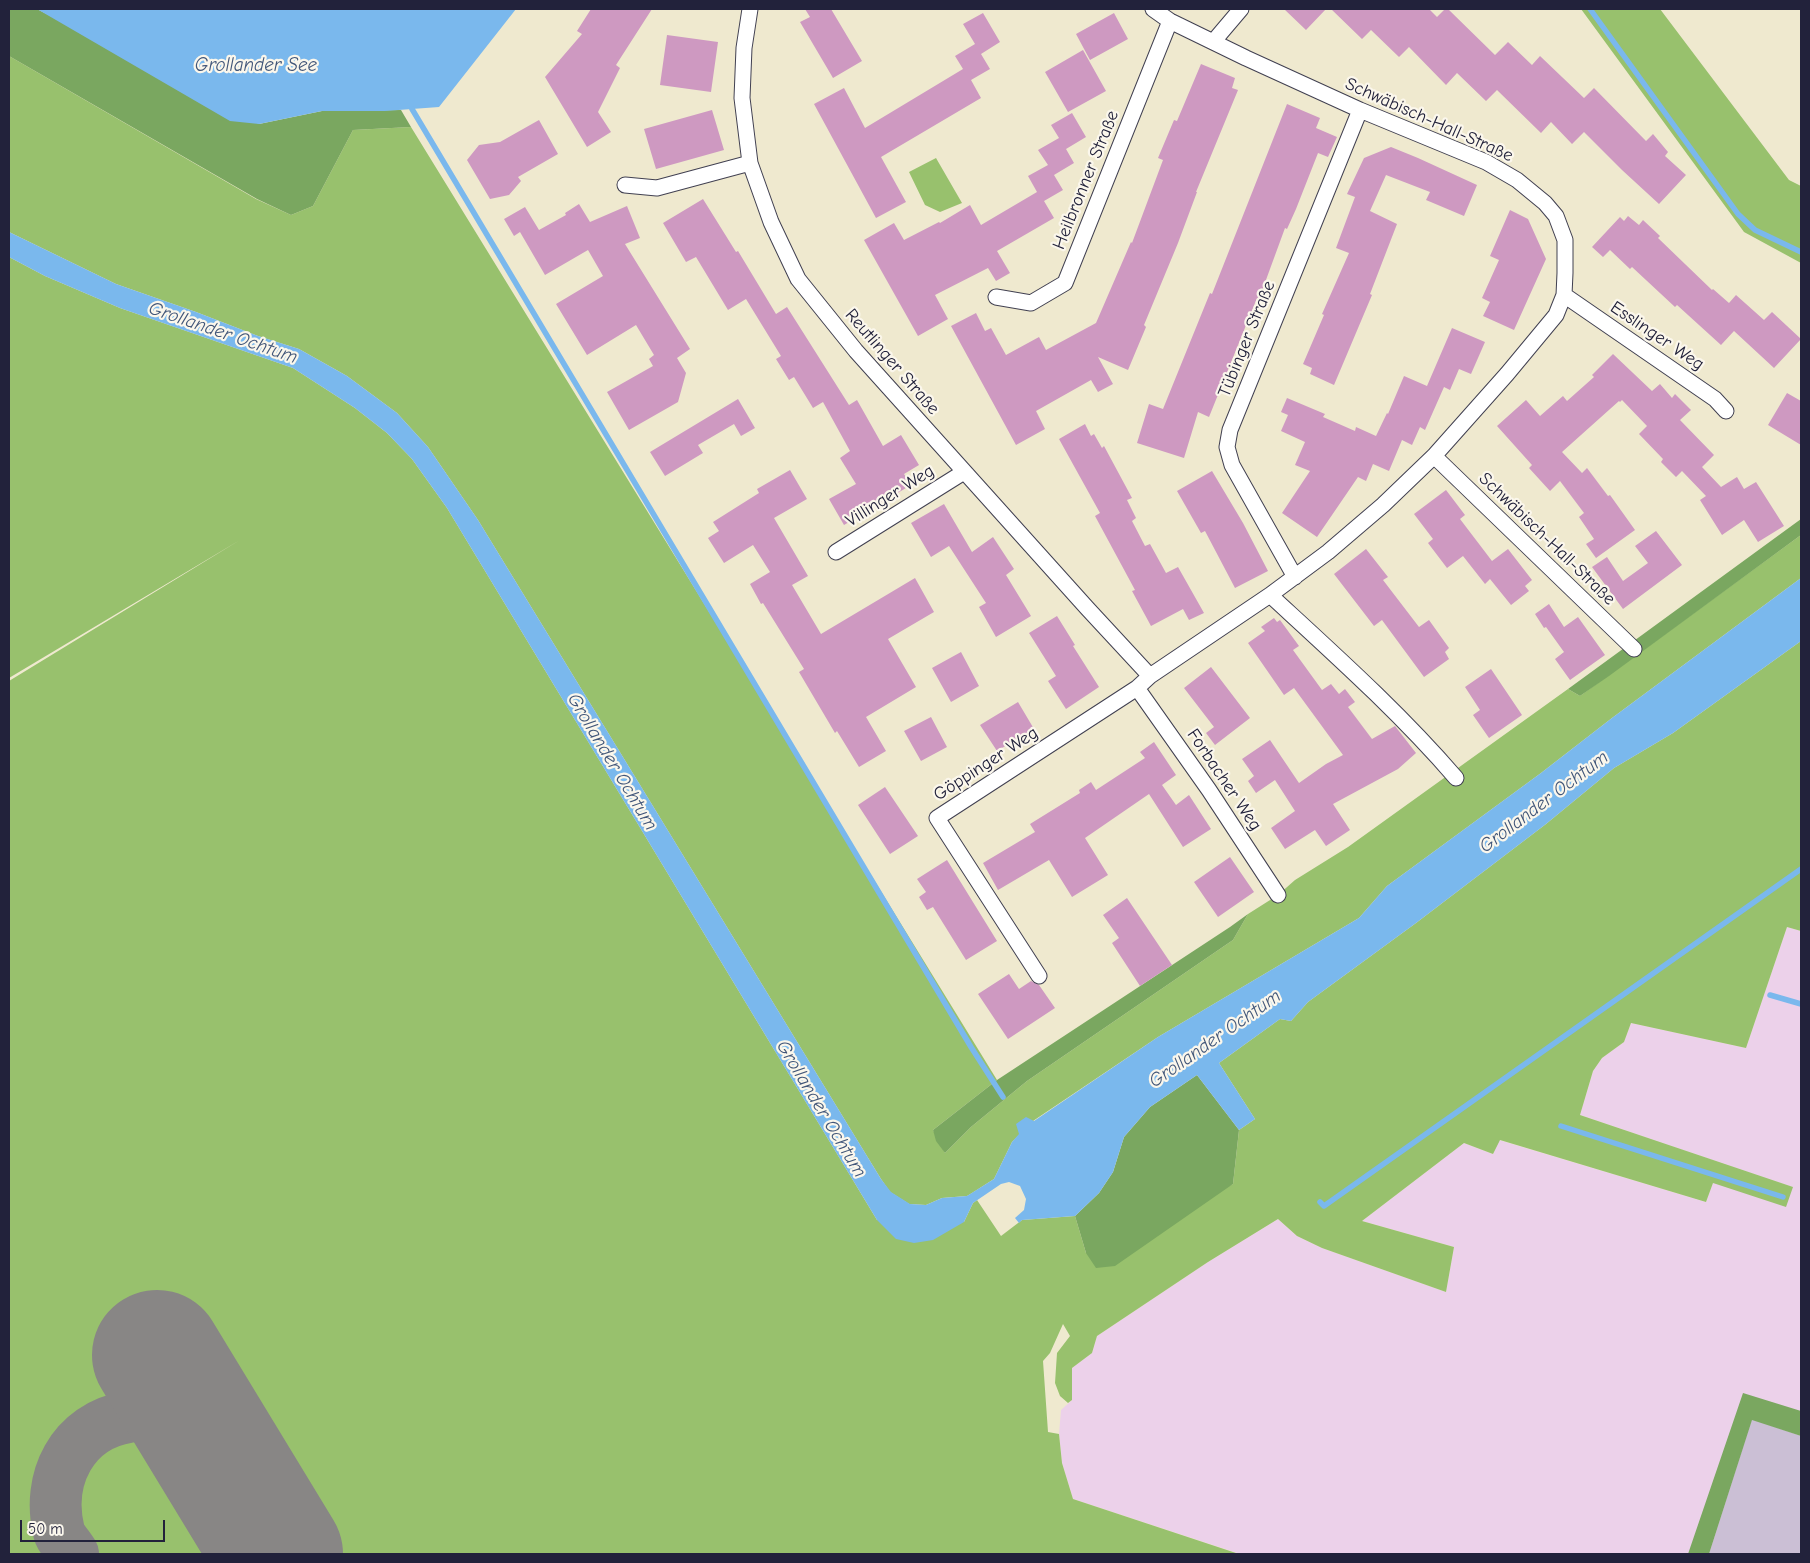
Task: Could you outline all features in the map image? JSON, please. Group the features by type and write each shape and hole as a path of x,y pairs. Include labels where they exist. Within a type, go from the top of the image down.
{"street":[{"name":"Reutlinger Straße","path":"750,9 744,48 742,88 750,163 771,222 798,279 856,351 1150,676"},
{"name":"Schwäbisch-Hall-Straße","path":"1137,688 1150,676 1270,596 1328,552 1377,511 1434,456 1507,374 1556,315 1564,295 1565,240 1556,216 1545,203 1516,180 1486,162 1360,110 1213,42 1170,21 1153,9"},
{"path":"1213,42 1242,9"},
{"name":"Heilbronner Straße","path":"996,296 1031,303 1065,282 1170,21"},
{"name":"Tübinger Straße","path":"1295,577 1232,465 1227,447 1230,430 1360,110"},
{"path":"625,185 657,188 750,163"},
{"name":"Esslinger Weg","path":"1564,295 1715,398 1726,411"},
{"name":"Schwäbisch-Hall-Straße","path":"1434,456 1634,649"},
{"name":"Villinger Weg","path":"836,552 964,472"},
{"path":"1270,596 1391,708 1456,778"},
{"name":"Forbacher Weg","path":"1137,688 1209,790 1278,895"},
{"name":"Göppinger Weg","path":"1038,976 937,818 1137,688"}],"shaded area":[{"path":"1787,927 1801,931 1801,1554 1240,1554 1073,1499 1062,1463 1059,1434 1061,1410 1072,1400 1072,1368 1092,1353 1097,1336 1208,1262 1278,1219 1297,1236 1322,1248 1446,1292 1454,1247 1362,1221 1464,1143 1493,1154 1499,1140 1706,1202 1713,1183 1792,1187 1580,1115 1593,1071 1602,1058 1624,1042 1631,1023 1746,1048"},
{"path":"1752,1419 1801,1436 1801,1554 1709,1554"}],"green space":[{"path":"9,9 37,9 259,124 322,111 401,110 411,127 353,130 313,206 291,215 257,199 9,56"},
{"path":"1581,9 1660,9 1789,180 1801,186 1801,263 1744,232"},
{"path":"9,56 256,199 291,215 313,206 353,130 411,127 997,1080 933,1130 945,1153 971,1127 1027,1081 1233,940 1248,914 1278,895 1295,880 1348,847 1568,689 1580,696 1801,535 1801,578 1387,886 1359,918 1158,1037 1033,1121 1012,1142 994,1179 967,1196 942,1198 926,1205 909,1204 890,1192 881,1179 478,520 428,447 397,413 347,376 299,349 116,284 9,232"},
{"path":"936,158 962,203 940,212 925,205 909,172"},
{"path":"9,257 45,276 120,308 293,368 355,408 387,433 412,459 447,508 877,1220 964,1222 973,1203 977,1200 1001,1236 1022,1220 1075,1216 1086,1253 1233,1184 1239,1130 1255,1119 1219,1063 1280,1019 1291,1021 1308,1002 1546,824 1614,768 1673,733 1801,641 1801,931 1787,927 1746,1048 1631,1023 1624,1042 1602,1058 1593,1071 1580,1115 1793,1187 1786,1207 1713,1183 1706,1202 1500,1140 1493,1154 1464,1143 1362,1221 1454,1247 1446,1292 1322,1248 1297,1236 1278,1219 1208,1262 1097,1336 1092,1353 1072,1368 1072,1400 1068,1403 1060,1396 1055,1383 1057,1353 1070,1336 1063,1324 1050,1353 1043,1361 1048,1432 1059,1434 1062,1463 1073,1499 1239,1554 9,1554 9,681 240,540 9,678"},
{"path":"1801,519 1801,535 1609,676 1580,696 1568,689"},
{"path":"1248,914 1233,940 1027,1081 971,1127 945,1153 936,1141 933,1130 997,1080"},
{"path":"1197,1075 1239,1130 1233,1184 1115,1266 1096,1268 1086,1253 1075,1216 1099,1193 1113,1172 1124,1137 1150,1107"},
{"path":"1743,1393 1801,1411 1801,1436 1752,1420 1709,1554 1688,1554"}],"water":[{"name":"Grollander See","path":"37,9 516,9 439,107 385,111 322,111 259,124 230,121"},
{"name":"Grollander Ochtum","path":"9,232 116,284 299,349 347,376 397,413 428,447 478,520 881,1179 891,1192 910,1204 926,1205 942,1198 967,1196 994,1179 1012,1142 1019,1134 1016,1124 1026,1117 1034,1121 1158,1037 1359,918 1387,886 1801,578 1801,641 1673,733 1614,768 1546,824 1308,1002 1291,1021 1280,1019 1219,1063 1255,1119 1239,1130 1197,1075 1150,1107 1124,1137 1113,1172 1099,1193 1075,1216 1022,1220 1019,1223 1015,1218 1024,1210 1026,1199 1020,1186 1009,1182 1001,1184 973,1203 964,1222 933,1240 914,1243 896,1239 877,1220 447,508 412,459 387,433 355,408 293,368 120,308 45,276 9,257"}],"building":[{"path":"591,9 652,9 616,65 620,68 598,112 611,132 587,147 545,77 582,34 577,31"},
{"path":"805,9 831,9 862,61 833,78 800,22 810,17"},
{"path":"1284,9 1326,9 1306,30"},
{"path":"1331,9 1429,9 1437,17 1445,9 1448,9 1495,55 1508,42 1532,65 1540,56 1584,98 1594,88 1646,141 1653,134 1668,152 1665,156 1686,175 1659,204 1584,132 1572,144 1551,122 1541,133 1497,90 1486,101 1457,73 1446,85 1409,47 1399,57 1371,30 1362,39"},
{"path":"983,13 1000,42 981,54 990,69 971,80 981,98 881,157 906,202 876,218 814,104 844,88 865,128 963,69 955,56 975,44 963,24"},
{"path":"1114,13 1128,39 1090,60 1076,34"},
{"path":"667,35 718,42 711,92 660,85"},
{"path":"1083,50 1106,91 1068,112 1045,72"},
{"path":"1201,64 1235,78 1232,88 1238,90 1196,192 1128,370 1098,357 1113,384 1098,392 1091,380 1036,411 1045,429 1016,445 951,326 976,313 985,331 991,328 1006,355 1039,337 1046,350 1096,323 1132,243 1163,160 1158,158 1174,120 1177,121"},
{"path":"1287,104 1320,118 1316,128 1337,137 1328,157 1318,153 1296,209 1287,229 1285,228 1259,299 1257,298 1209,417 1198,412 1184,458 1137,443 1149,404 1163,409 1210,293 1212,294"},
{"path":"712,110 724,150 656,169 644,129"},
{"path":"1072,113 1086,137 1066,149 1074,163 1054,175 1063,190 1044,201 1054,218 997,251 1010,273 996,281 988,268 935,295 948,319 918,336 864,240 894,223 904,240 940,223 970,205 981,225 1037,192 1028,176 1048,165 1038,150 1059,138 1051,125"},
{"path":"539,120 558,154 518,177 521,181 509,195 490,199 467,160 479,145 500,142"},
{"path":"1391,147 1477,185 1464,216 1426,200 1430,192 1386,175 1370,211 1397,224 1370,294 1372,295 1334,385 1310,374 1312,368 1303,364 1324,315 1322,314 1349,253 1336,248 1355,197 1347,194 1364,158"},
{"path":"703,199 736,252 738,251 776,314 787,307 849,405 857,400 883,446 901,435 919,465 904,474 911,485 844,525 829,499 856,484 840,458 850,451 823,402 813,408 794,377 789,380 776,359 781,356 746,299 728,310 696,257 686,262 663,223"},
{"path":"579,204 590,222 627,206 640,238 625,244 690,349 677,358 686,373 678,402 629,430 607,392 653,366 649,359 654,355 636,325 587,355 556,304 603,276 588,250 545,275 520,232 514,236 504,219 525,207 539,230 566,215 565,213"},
{"path":"1510,210 1528,219 1546,259 1514,330 1483,316 1490,302 1482,298 1499,260 1490,256"},
{"path":"1628,216 1639,225 1643,220 1660,236 1658,238 1712,290 1729,303 1736,295 1764,320 1772,312 1801,339 1774,368 1734,331 1721,345 1677,305 1675,307 1632,267 1630,269 1610,250 1603,257 1592,247 1620,217 1624,221"},
{"path":"1452,328 1485,342 1471,374 1459,369 1450,390 1444,387 1425,430 1420,427 1412,445 1402,440 1389,471 1373,464 1366,481 1358,477 1317,537 1282,513 1310,471 1295,465 1305,442 1281,431 1288,415 1281,412 1287,398 1325,414 1323,417 1355,431 1356,427 1376,436 1388,414 1404,376 1427,386"},
{"path":"1613,354 1652,391 1660,384 1672,398 1675,394 1691,410 1680,420 1714,455 1702,467 1721,487 1737,477 1744,489 1756,482 1784,526 1758,542 1744,520 1722,535 1700,500 1706,496 1682,471 1676,477 1661,462 1663,459 1639,434 1647,426 1622,400 1562,452 1582,473 1587,468 1608,496 1610,495 1635,530 1596,558 1586,544 1594,539 1579,517 1584,513 1560,481 1550,491 1529,468 1532,465 1497,426 1526,400 1540,416 1563,396 1567,401 1594,377 1592,375"},
{"path":"1787,393 1801,401 1801,445 1768,425"},
{"path":"738,399 755,428 741,436 734,424 698,445 703,453 665,476 650,452"},
{"path":"1085,424 1091,436 1094,434 1102,448 1104,446 1132,498 1127,500 1136,518 1132,521 1145,546 1150,544 1166,573 1178,567 1204,613 1189,620 1183,609 1151,626 1132,591 1135,590 1095,516 1100,513 1059,439"},
{"path":"790,470 807,499 774,518 808,576 792,585 821,634 915,578 934,612 888,639 916,687 866,717 886,751 859,767 837,731 835,733 799,672 804,669 750,584 770,572 753,545 724,563 708,538 719,531 713,522 759,493 757,489"},
{"path":"1212,471 1243,523 1268,571 1235,588 1205,531 1201,533 1177,491"},
{"path":"1446,490 1465,515 1460,519 1492,561 1508,549 1532,580 1525,586 1529,591 1511,605 1490,579 1485,584 1463,556 1447,568 1428,543 1433,539 1414,514"},
{"path":"944,504 972,552 993,537 1014,569 1006,575 1031,616 996,637 979,607 986,603 949,546 931,557 911,523"},
{"path":"1656,531 1682,565 1623,609 1592,567 1607,557 1623,581 1648,563 1635,546"},
{"path":"1366,549 1388,577 1383,580 1419,627 1429,620 1449,648 1445,652 1449,659 1424,677 1382,620 1374,626 1334,574"},
{"path":"1549,604 1564,627 1578,617 1605,655 1570,680 1555,659 1564,652 1535,614"},
{"path":"1057,616 1075,645 1073,646 1099,687 1066,709 1048,681 1056,676 1029,633"},
{"path":"1274,618 1277,622 1280,620 1299,646 1293,650 1322,690 1331,684 1339,694 1345,689 1355,702 1348,707 1372,739 1395,726 1416,753 1398,769 1333,804 1350,830 1326,846 1315,830 1285,849 1271,828 1295,811 1275,780 1256,793 1248,781 1254,776 1242,759 1270,740 1299,783 1326,764 1343,755 1294,688 1284,695 1248,643 1265,631 1261,627"},
{"path":"961,652 979,686 951,702 932,668"},
{"path":"1211,667 1250,718 1215,745 1206,733 1214,727 1184,688"},
{"path":"1491,669 1522,715 1489,738 1473,715 1480,710 1465,687"},
{"path":"1018,702 1034,729 997,751 980,725"},
{"path":"931,717 947,747 921,761 904,731"},
{"path":"1154,742 1176,775 1162,785 1176,805 1189,795 1211,829 1183,847 1149,794 1085,838 1108,875 1072,897 1049,860 998,890 983,863 1035,832 1030,824 1080,793 1079,790 1091,782 1096,790 1145,758 1140,752"},
{"path":"885,787 918,836 890,854 858,805"},
{"path":"1230,857 1254,892 1218,917 1194,882"},
{"path":"947,860 997,941 966,960 933,907 927,910 919,897 926,892 917,879"},
{"path":"1127,898 1172,965 1140,986 1112,943 1119,938 1103,915"},
{"path":"1009,974 1019,989 1031,981 1039,985 1055,1008 1008,1039 978,994"}],"waterway":[{"path":"1590,9 1738,214 1755,230 1801,252"},
{"path":"412,109 971,1047 1003,1097"},
{"path":"1320,1202 1324,1206 1801,869"},
{"path":"1770,995 1801,1004"},
{"path":"1561,1126 1783,1197"}],"taxiway":[{"path":"73,1554 59,1532 56,1493 60,1475 78,1443 92,1431 108,1422 148,1415 168,1418 180,1423 203,1442 234,1481"}],"runway":[{"path":"157,1355 278,1554"}]}
